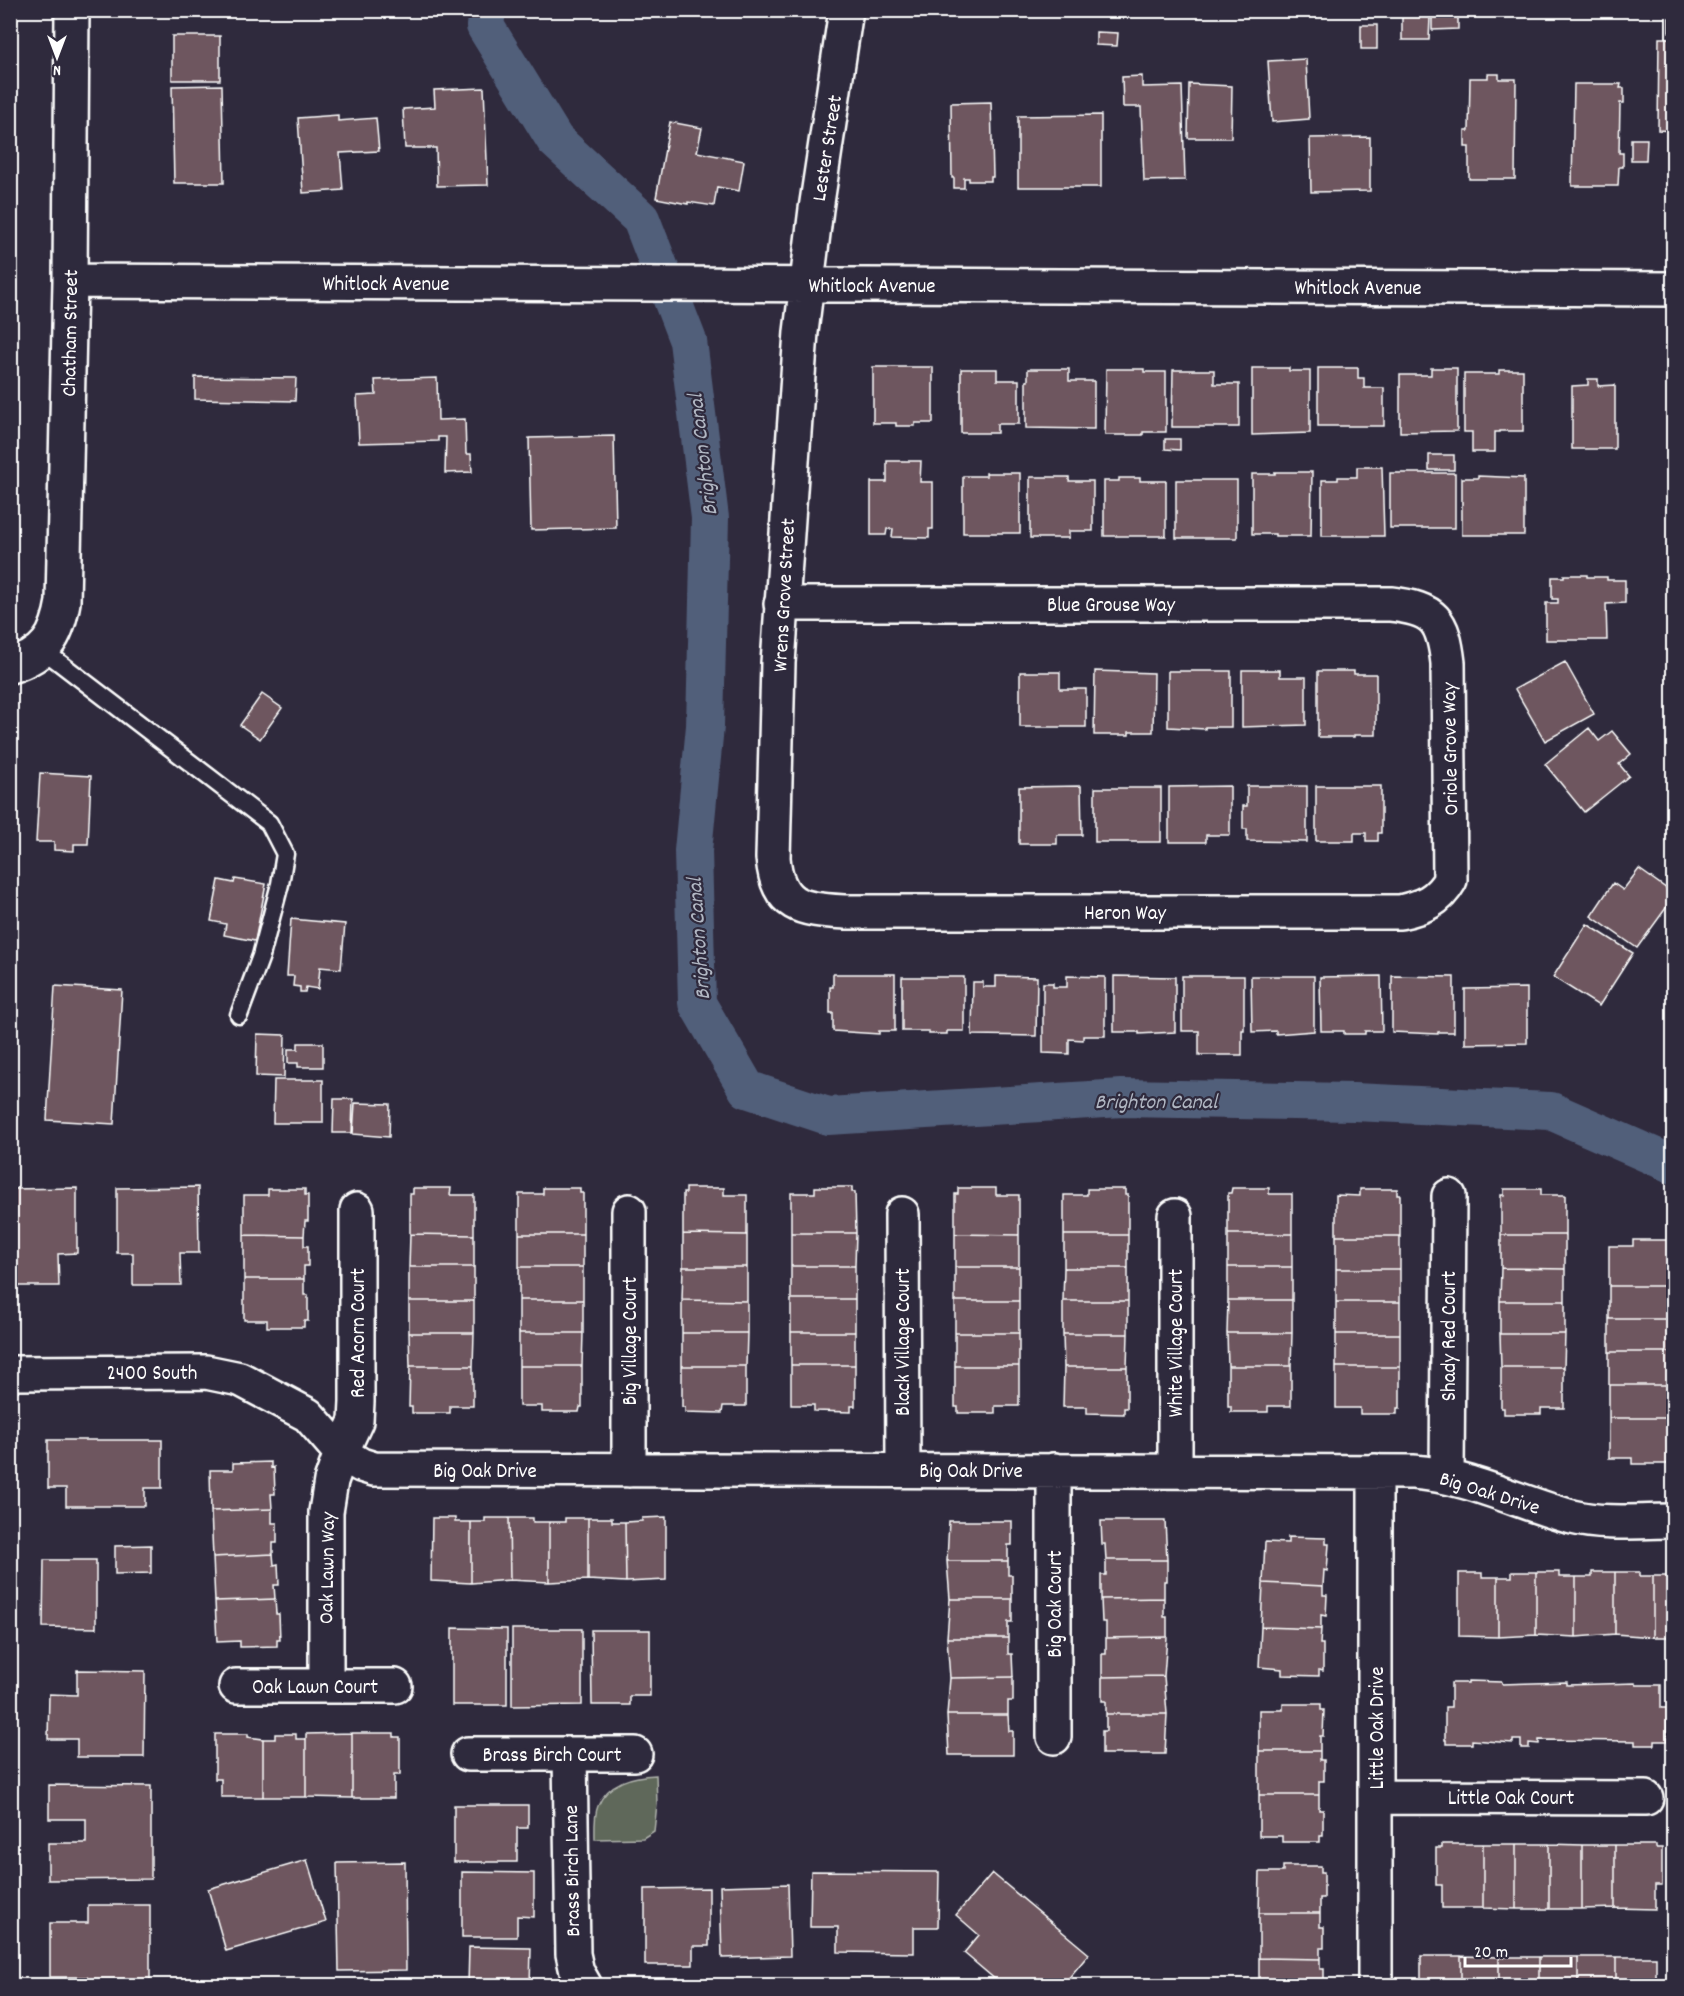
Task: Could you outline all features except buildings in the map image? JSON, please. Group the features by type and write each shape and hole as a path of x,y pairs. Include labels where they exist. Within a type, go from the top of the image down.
{"street":[{"name":"Chatham Street","path":"43,650 53,638 60,621 65,577 72,10"},
{"name":"Lester Street","path":"806,285 846,10"},
{"name":"Whitlock Avenue","path":"70,281 1674,289"},
{"name":"Wrens Grove Street","path":"790,901 780,889 774,874 773,858 781,604 806,285"},
{"name":"Blue Grouse Way","path":"781,604 1391,604 1422,610 1436,619"},
{"name":"Oriole Grove Way","path":"1436,619 1443,632 1448,663 1450,880"},
{"path":"10,666 31,658 43,650"},
{"name":"Heron Way","path":"790,901 806,908 865,912 1400,912 1416,909 1430,902 1443,893 1450,880"},
{"name":"Shady Red Court","path":"1447,1476 1449,1196"},
{"name":"Red Acorn Court","path":"341,1453 356,1421 357,1412 357,1210"},
{"name":"Big Village Court","path":"629,1470 630,1211"},
{"name":"Black Village Court","path":"902,1214 903,1470"},
{"name":"White Village Court","path":"1175,1216 1175,1470"},
{"name":"2400 South","path":"10,1373 206,1372 240,1379 286,1404"},
{"name":"Big Oak Drive","path":"286,1404 308,1415 341,1453 361,1465 374,1469 1413,1472 1447,1476 1576,1518 1612,1521 1674,1521"},
{"name":"Oak Lawn Way","path":"326,1686 326,1512 331,1481 341,1453"},
{"name":"Big Oak Court","path":"1054,1470 1054,1737"},
{"name":"Little Oak Drive","path":"1375,1471 1375,1986"},
{"name":"Oak Lawn Court","path":"236,1686 395,1686"},
{"name":"Brass Birch Court","path":"468,1754 635,1754"},
{"name":"Brass Birch Lane","path":"570,1754 573,1954 577,1972 585,1986"},
{"name":"Little Oak Court","path":"1376,1797 1646,1798"}],"lane":[{"path":"43,650 269,823 285,854 280,885 261,956 239,1015"}],"green space":[{"path":"656,1775 657,1804 654,1831 643,1838 595,1839 597,1810 608,1791 630,1779"}],"waterway":[{"name":"Brighton Canal","path":"487,10 485,26 555,140 641,219 688,341 710,518 705,726 693,851 697,1003 747,1089 828,1116 1122,1098 1354,1102 1551,1111 1674,1165"}]}
